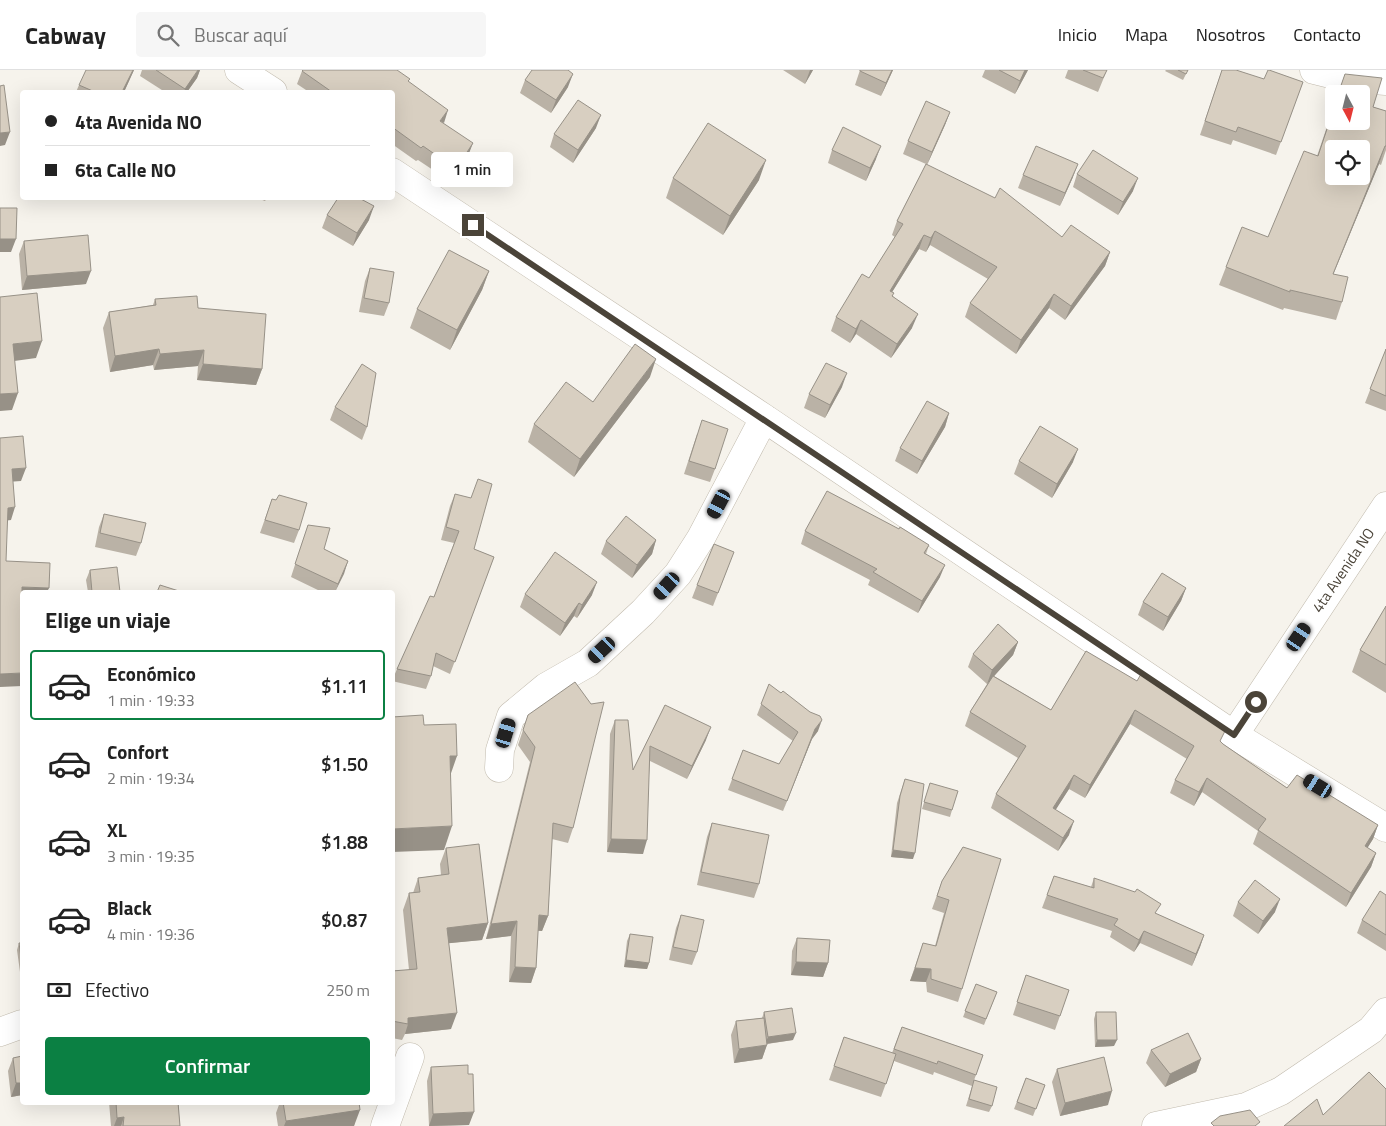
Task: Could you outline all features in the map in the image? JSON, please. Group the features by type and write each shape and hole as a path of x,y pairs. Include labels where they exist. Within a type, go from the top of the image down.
{"street":[{"path":"239,70 270,90"},
{"path":"1314,70 1346,78 1386,81"},
{"path":"395,174 764,418 1234,735 1386,828"},
{"path":"499,768 500,750 511,716 546,687 588,663 643,612 678,574 701,538 764,418"},
{"name":"4ta Avenida NO","path":"1234,735 1386,506"},
{"path":"1156,1126 1246,1108 1281,1091 1371,1030 1386,1012"},
{"path":"0,1032 20,1025"},
{"path":"395,1098 410,1057"},
{"path":"385,1126 393,1105"}],"building":[{"path":"86,70 133,70 123,90 90,90 79,85"},
{"path":"156,70 198,70 185,89"},
{"path":"397,70 410,79 408,81 448,110 440,121 473,143 456,169 423,146 421,148 395,129 395,90 329,90 302,71"},
{"path":"532,70 568,70 573,74 556,100 525,80"},
{"path":"860,70 892,70 886,83"},
{"path":"999,70 1025,70 1020,81"},
{"path":"1083,70 1107,70 1103,78"},
{"path":"1178,70 1188,70 1186,74"},
{"path":"1222,70 1236,70 1264,79 1269,70 1303,82 1281,142 1238,127 1236,132 1205,121"},
{"path":"1345,74 1382,78 1373,107 1386,111 1386,146 1370,183 1370,140 1325,140 1325,185 1369,185 1333,274 1348,277 1342,302 1290,290 1290,292 1226,267 1242,227 1268,237 1304,151 1318,156 1327,130 1370,130 1370,85 1341,85"},
{"path":"4,85 10,132 0,133 0,86"},
{"path":"578,100 601,115 578,150 554,134"},
{"path":"926,101 950,112 932,152 908,141"},
{"path":"708,123 766,160 730,216 673,178"},
{"path":"843,127 881,146 870,168 832,150"},
{"path":"1036,146 1078,164 1065,193 1023,175"},
{"path":"1093,150 1138,178 1123,202 1077,174"},
{"path":"926,164 995,198 1000,188 1062,237 1071,225 1110,252 1071,306 1054,294 1021,340 970,303 997,267 935,231 931,238 924,235 890,291 894,293 892,296 918,314 897,344 861,320 856,329 836,317 862,274 869,278 903,224 897,221"},
{"path":"337,200 363,200 374,206 357,233 327,215"},
{"path":"0,208 17,208 16,239 0,239"},
{"path":"88,235 91,271 27,276 24,241"},
{"path":"449,250 489,271 457,330 417,309"},
{"path":"370,268 394,272 389,303 364,298"},
{"path":"37,293 42,341 13,344 18,393 0,394 0,297"},
{"path":"197,296 198,308 266,314 262,369 203,364 204,350 160,354 159,349 115,356 109,312 156,305 155,299"},
{"path":"635,344 656,359 580,459 534,424 566,382 593,402"},
{"path":"1386,349 1386,396 1370,389"},
{"path":"826,363 847,373 830,405 809,394"},
{"path":"362,364 376,373 367,427 335,407"},
{"path":"927,401 949,413 922,461 900,448"},
{"path":"702,420 728,429 715,469 689,461"},
{"path":"1040,426 1078,449 1057,484 1019,461"},
{"path":"23,436 26,468 12,469 15,507 8,508 6,561 50,563 49,588 22,587 22,590 20,590 20,673 0,674 0,438"},
{"path":"478,479 492,484 474,549 494,557 455,662 436,653 431,676 397,669 430,596 434,597 459,531 446,527 455,494 471,498"},
{"path":"827,491 899,529 900,527 929,545 924,553 945,565 922,601 873,572 877,569 805,531"},
{"path":"279,495 307,503 299,530 265,520 272,499 276,500"},
{"path":"104,514 146,523 141,543 100,533"},
{"path":"626,516 656,540 637,565 606,541"},
{"path":"308,525 330,528 324,549 348,561 338,584 295,564"},
{"path":"714,544 734,552 718,593 697,585"},
{"path":"555,552 597,582 582,605 579,603 565,623 525,594"},
{"path":"117,567 120,590 92,590 90,570"},
{"path":"1162,573 1186,588 1168,617 1143,602"},
{"path":"160,585 176,590 158,590"},
{"path":"1386,606 1386,665 1360,650"},
{"path":"998,624 1018,642 992,670 973,654"},
{"path":"1086,651 1137,681 1141,674 1225,731 1220,741 1223,744 1287,788 1297,775 1378,825 1365,846 1376,853 1351,893 1258,830 1266,819 1207,778 1199,792 1175,780 1194,746 1135,710 1090,785 1074,775 1053,808 1074,821 1063,838 996,794 1026,746 970,712 993,676 1051,710"},
{"path":"575,682 591,704 604,702 573,828 553,823 548,916 539,915 536,968 515,967 517,921 491,924 535,747 523,730 528,715"},
{"path":"769,684 781,693 783,691 810,712 820,716 822,720 815,729 787,801 732,779 743,750 779,764 798,732 761,704"},
{"path":"665,705 711,727 692,766 650,746 647,840 611,839 615,720 628,720 633,770"},
{"path":"423,715 424,725 456,724 457,756 450,756 452,826 395,829 395,717"},
{"path":"905,779 924,784 915,853 893,850 900,796"},
{"path":"930,783 958,791 952,810 924,802"},
{"path":"712,823 769,835 759,884 701,872"},
{"path":"479,844 488,923 447,928 457,1013 408,1018 408,1024 395,1022 395,971 417,969 409,893 420,892 418,878 449,874 446,848"},
{"path":"963,847 1001,859 962,989 931,979 931,969 915,968 923,943 936,946 949,900 937,896 942,881"},
{"path":"1054,876 1094,888 1094,878 1135,892 1137,889 1161,904 1155,913 1204,935 1196,954 1144,931 1139,940 1114,925 1118,919 1047,895"},
{"path":"1255,880 1280,899 1263,921 1238,902"},
{"path":"1380,891 1386,895 1386,935 1362,920"},
{"path":"681,915 704,920 697,952 673,947"},
{"path":"630,934 653,937 649,963 626,960"},
{"path":"797,938 830,940 828,963 796,962"},
{"path":"1026,975 1069,990 1060,1016 1017,1002"},
{"path":"976,984 997,992 986,1019 965,1011"},
{"path":"792,1008 796,1033 768,1037 764,1012"},
{"path":"1096,1012 1116,1012 1117,1040 1097,1040"},
{"path":"764,1018 767,1045 739,1049 736,1021"},
{"path":"902,1027 983,1055 976,1075 938,1061 937,1064 894,1049"},
{"path":"1188,1033 1201,1059 1170,1074 1151,1050"},
{"path":"844,1037 896,1054 886,1084 834,1066"},
{"path":"20,1056 20,1083 16,1083 13,1058"},
{"path":"1104,1057 1112,1091 1065,1103 1057,1069"},
{"path":"468,1065 468,1074 473,1074 474,1112 433,1114 431,1067"},
{"path":"1369,1072 1386,1089 1386,1126 1284,1126 1317,1099 1323,1115"},
{"path":"1026,1078 1045,1085 1036,1109 1017,1102"},
{"path":"974,1080 997,1087 992,1106 969,1099"},
{"path":"116,1105 178,1105 180,1126 123,1126 124,1117 117,1118"},
{"path":"283,1105 359,1105 360,1110 286,1121"},
{"path":"1250,1110 1260,1122 1255,1126 1214,1126 1211,1123 1220,1116"}],"route":[{"path":"473,225 1234,735 1256,702"}]}
